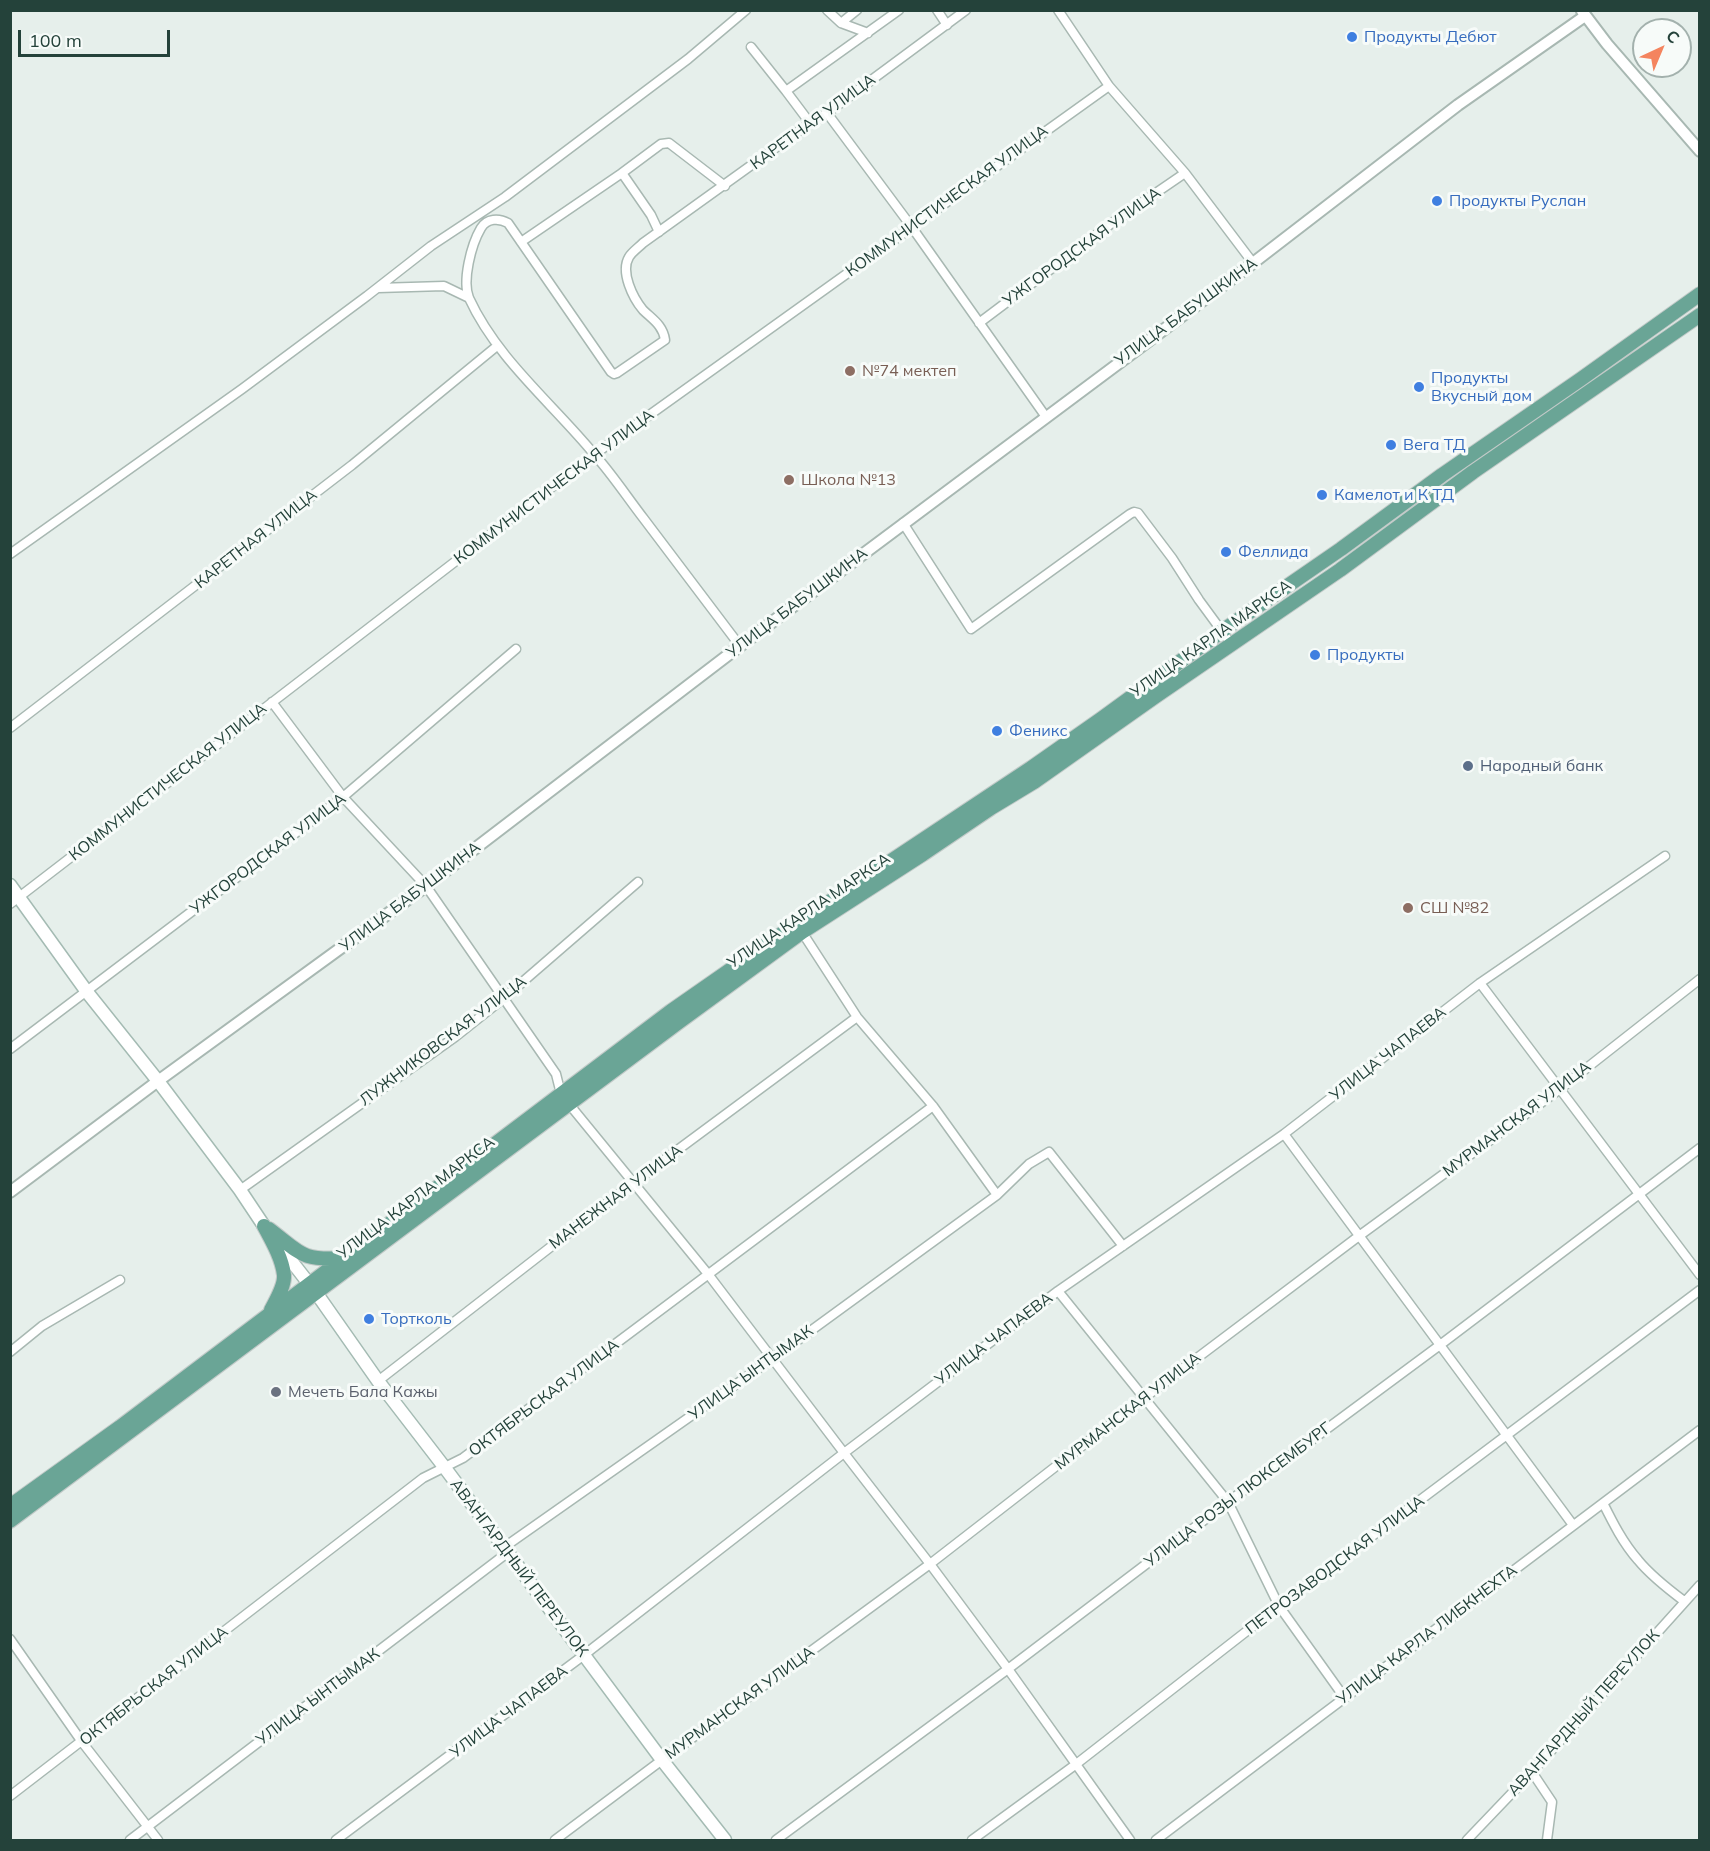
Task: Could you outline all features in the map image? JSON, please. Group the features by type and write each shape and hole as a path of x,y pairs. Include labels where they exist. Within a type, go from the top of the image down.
{"main road":[{"name":"УЛИЦА КАРЛА МАРКСА","path":"10,1521 565,1099 671,1011 796,924 1031,768 1700,294"},
{"name":"УЛИЦА КАРЛА МАРКСА","path":"10,1506 269,1314 313,1289 344,1258 565,1099 802,932 1034,782 1340,570 1473,472 1700,315"},
{"name":"АВАНГАРДНЫЙ ПЕРЕУЛОК","path":"10,885 15,901 158,1081 505,1551 725,1840"},
{"path":"264,1226 295,1251 308,1258 344,1258"},
{"path":"264,1226 273,1243 284,1276 280,1292 269,1314"}],"street":[{"path":"10,554 242,389 431,246 482,213 688,59 746,10"},
{"path":"827,10 841,23 868,33"},
{"path":"841,23 857,10"},
{"path":"786,91 899,10"},
{"path":"937,10 947,25"},
{"name":"КАРЕТНАЯ УЛИЦА","path":"521,242 614,374 665,340 659,324 641,308 625,278 628,258 643,243 827,113 966,10"},
{"path":"1058,10 1109,86 1185,172 1253,263"},
{"path":"1583,13 1700,151"},
{"name":"УЛИЦА БАБУШКИНА","path":"10,1192 426,886 903,523 1253,263 1458,105 1583,13"},
{"path":"751,47 810,123"},
{"name":"КОММУНИСТИЧЕСКАЯ УЛИЦА","path":"15,901 595,454 1109,86"},
{"path":"827,113 911,226 1046,417"},
{"path":"725,186 669,143 661,144 521,242 508,223 500,219 482,226 474,246 466,287 498,346 595,454 740,646"},
{"name":"УЖГОРОДСКАЯ УЛИЦА","path":"979,322 1185,172"},
{"path":"621,173 651,215 659,232"},
{"path":"482,213 488,222"},
{"path":"377,288 444,286 470,298"},
{"name":"КАРЕТНАЯ УЛИЦА","path":"10,728 352,465 498,346"},
{"path":"903,523 971,629 1134,512 1138,513 1232,645"},
{"name":"УЖГОРОДСКАЯ УЛИЦА","path":"10,1049 343,797 516,649"},
{"path":"272,702 343,797 426,886 556,1074 565,1099 708,1274 930,1564 1130,1840"},
{"name":"УЛИЦА ЧАПАЕВА","path":"336,1840 584,1656 844,1453 1058,1291 1284,1134 1480,983 1665,856"},
{"name":"ЛУЖНИКОВСКАЯ УЛИЦА","path":"240,1190 455,1037 504,998 638,882"},
{"path":"802,932 857,1017 933,1106 997,1195"},
{"name":"МУРМАНСКАЯ УЛИЦА","path":"555,1840 930,1564 1144,1398 1359,1236 1560,1089 1700,979"},
{"path":"1480,983 1700,1275"},
{"name":"МАНЕЖНАЯ УЛИЦА","path":"378,1380 633,1183 857,1017"},
{"name":"ОКТЯБРЬСКАЯ УЛИЦА","path":"10,1796 423,1478 463,1458 933,1106"},
{"path":"1284,1134 1573,1526"},
{"name":"УЛИЦА РОЗЫ ЛЮКСЕМБУРГ","path":"776,1840 1008,1669 1700,1148"},
{"name":"УЛИЦА ЫНТЫМАК","path":"130,1840 505,1551 997,1195 1029,1164 1049,1152 1123,1246"},
{"path":"10,1352 42,1326 120,1280"},
{"name":"ПЕТРОЗАВОДСКАЯ УЛИЦА","path":"972,1840 1075,1765 1279,1606 1700,1290"},
{"path":"1058,1291 1228,1502 1279,1606 1344,1697"},
{"name":"УЛИЦА КАРЛА ЛИБКНЕХТА","path":"1156,1840 1700,1430"},
{"path":"1603,1503 1620,1535 1639,1563 1684,1601"},
{"name":"АВАНГАРДНЫЙ ПЕРЕУЛОК","path":"1467,1840 1532,1772 1700,1585"},
{"path":"12,1645 82,1742 158,1840"},
{"path":"1532,1772 1552,1802 1547,1840"}],"place":[{"name":"Продукты Дебют","path":"1352,37"},
{"name":"Продукты Руслан","path":"1437,201"},
{"name":"№74 мектеп","path":"850,371"},
{"name":"Продукты Вкусный дом","path":"1419,387"},
{"name":"Вега ТД","path":"1391,445"},
{"name":"Школа №13","path":"789,480"},
{"name":"Камелот и К ТД","path":"1322,495"},
{"name":"Феллида","path":"1226,552"},
{"name":"Продукты","path":"1315,655"},
{"name":"Феникс","path":"997,731"},
{"name":"Народный банк","path":"1468,766"},
{"name":"СШ №82","path":"1408,908"},
{"name":"Тортколь","path":"369,1319"},
{"name":"Мечеть Бала Кажы","path":"276,1392"}]}
